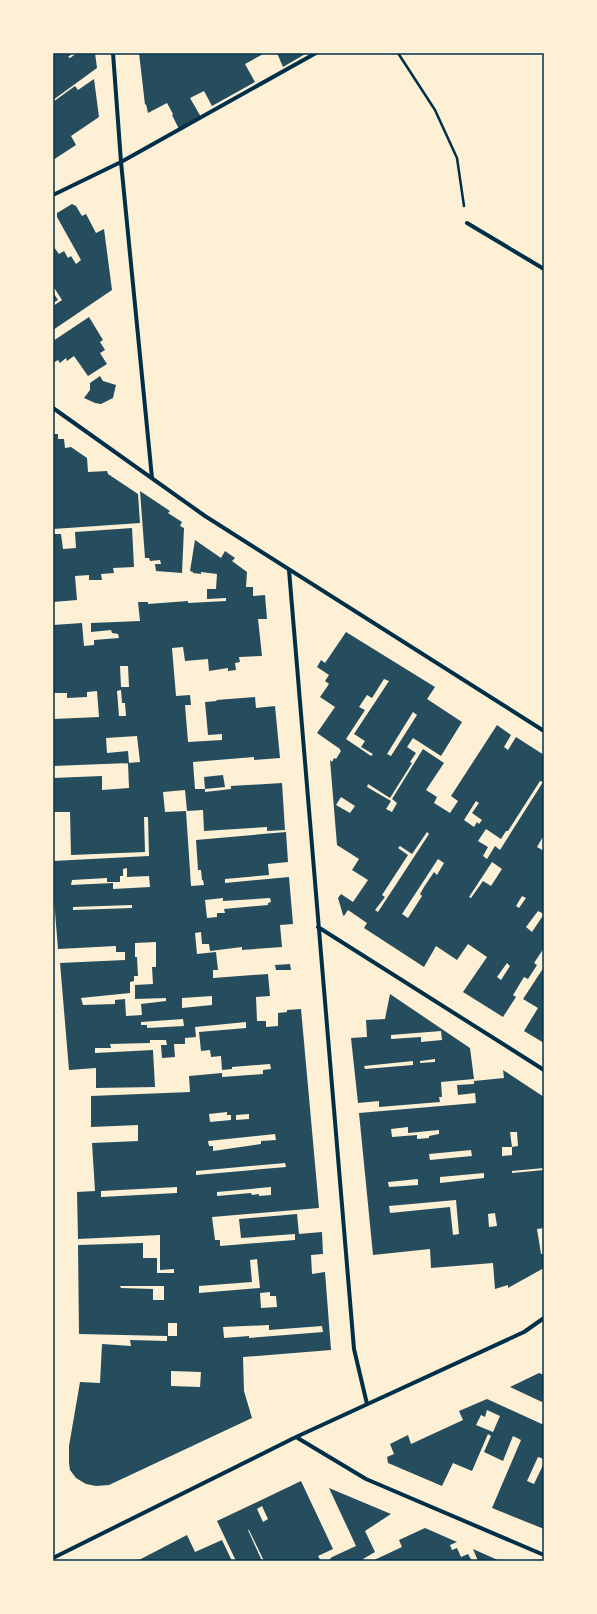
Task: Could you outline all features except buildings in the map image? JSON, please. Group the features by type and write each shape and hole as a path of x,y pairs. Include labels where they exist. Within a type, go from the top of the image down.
{"street":[{"path":"113,53 121,162 152,478"},
{"path":"53,196 121,162 316,53"},
{"path":"467,223 544,269"},
{"path":"53,408 205,516 544,731"},
{"path":"289,570 354,1349 367,1404"},
{"path":"318,927 544,1070"},
{"path":"53,1558 296,1437 524,1332 544,1318"},
{"path":"296,1437 366,1479 544,1555"}],"path":[{"path":"398,53 435,110 457,158 467,223"}]}
